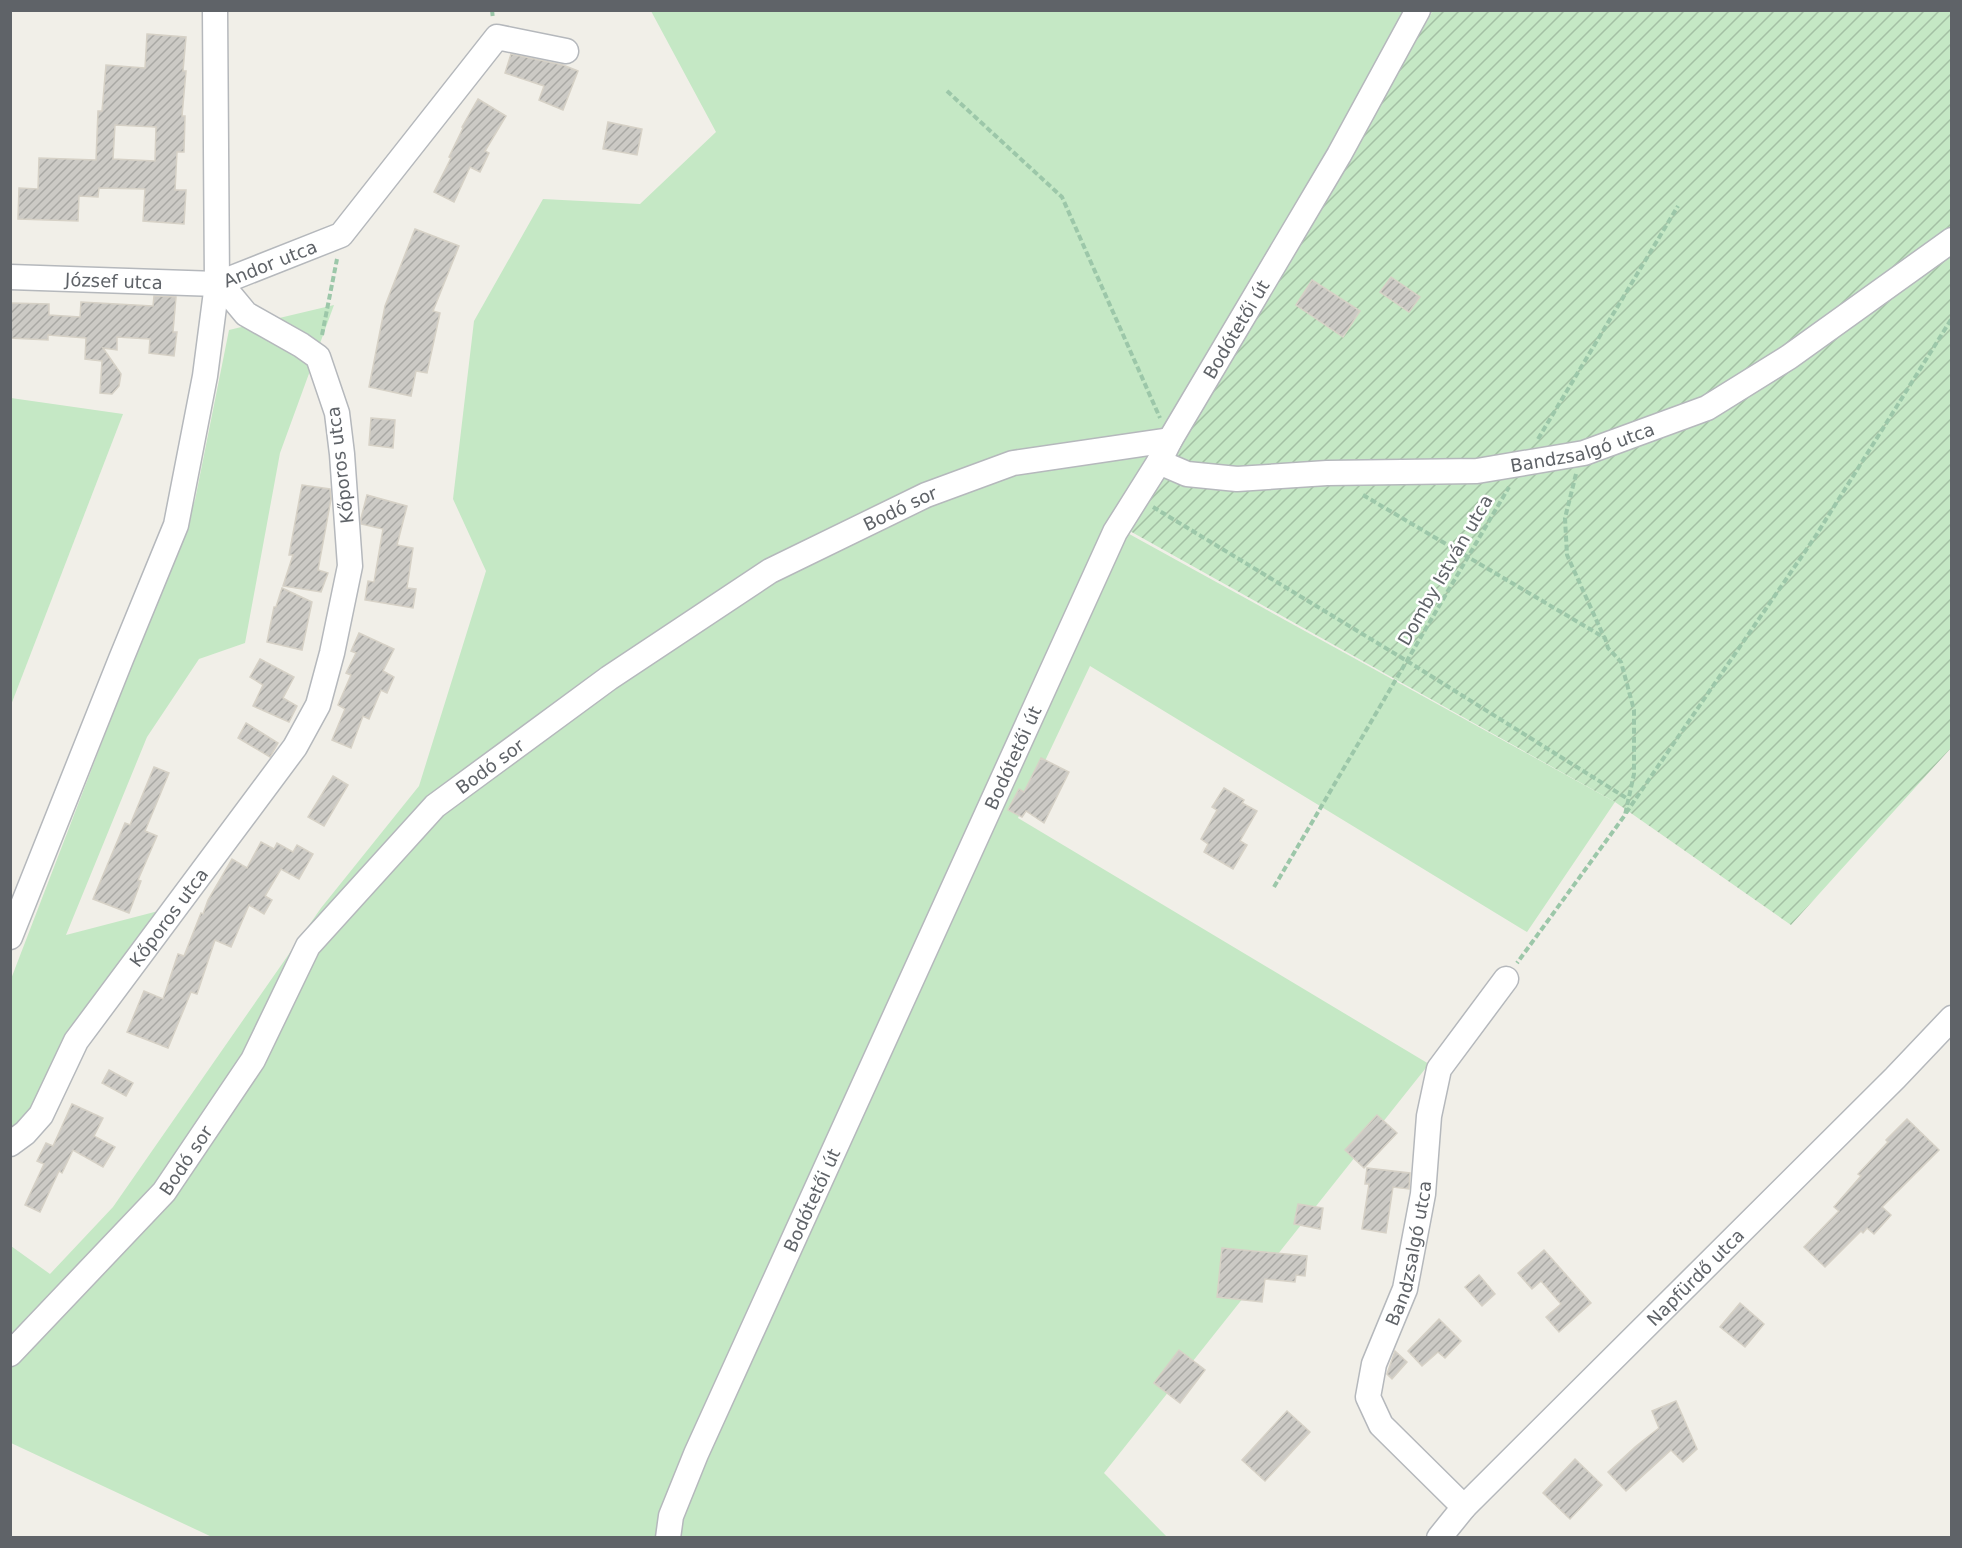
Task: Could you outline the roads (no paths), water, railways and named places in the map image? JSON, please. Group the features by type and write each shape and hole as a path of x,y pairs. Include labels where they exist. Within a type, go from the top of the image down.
{"street":[{"name":"Andor utca","path":"215,10 217,284 341,235 498,37 566,51"},
{"name":"Bodótetői út","path":"668,1538 671,1516 711,1421 1115,532 1159,462 1339,155 1418,10"},
{"name":"Bandzsalgó utca","path":"1159,462 1187,474 1237,479 1327,473 1477,471 1584,453 1707,408 1789,357 1952,240"},
{"name":"József utca","path":"10,277 217,284"},
{"name":"Kőporos utca","path":"10,1144 25,1133 41,1115 76,1041 295,747 318,705 332,653 350,566 342,454 336,413 318,357 246,314 217,284"},
{"path":"10,937 176,525 205,376 217,284"},
{"name":"Bodó sor","path":"10,1354 164,1192 253,1060 308,946 435,806 609,678 771,571 926,495 1013,463 1170,440"},
{"name":"Bandzsalgó utca","path":"1464,1507 1381,1425 1368,1397 1374,1364 1406,1289 1423,1194 1429,1116 1438,1069 1506,979"},
{"name":"Napfürdő utca","path":"1439,1538 1464,1507 1895,1078 1952,1018"}]}
